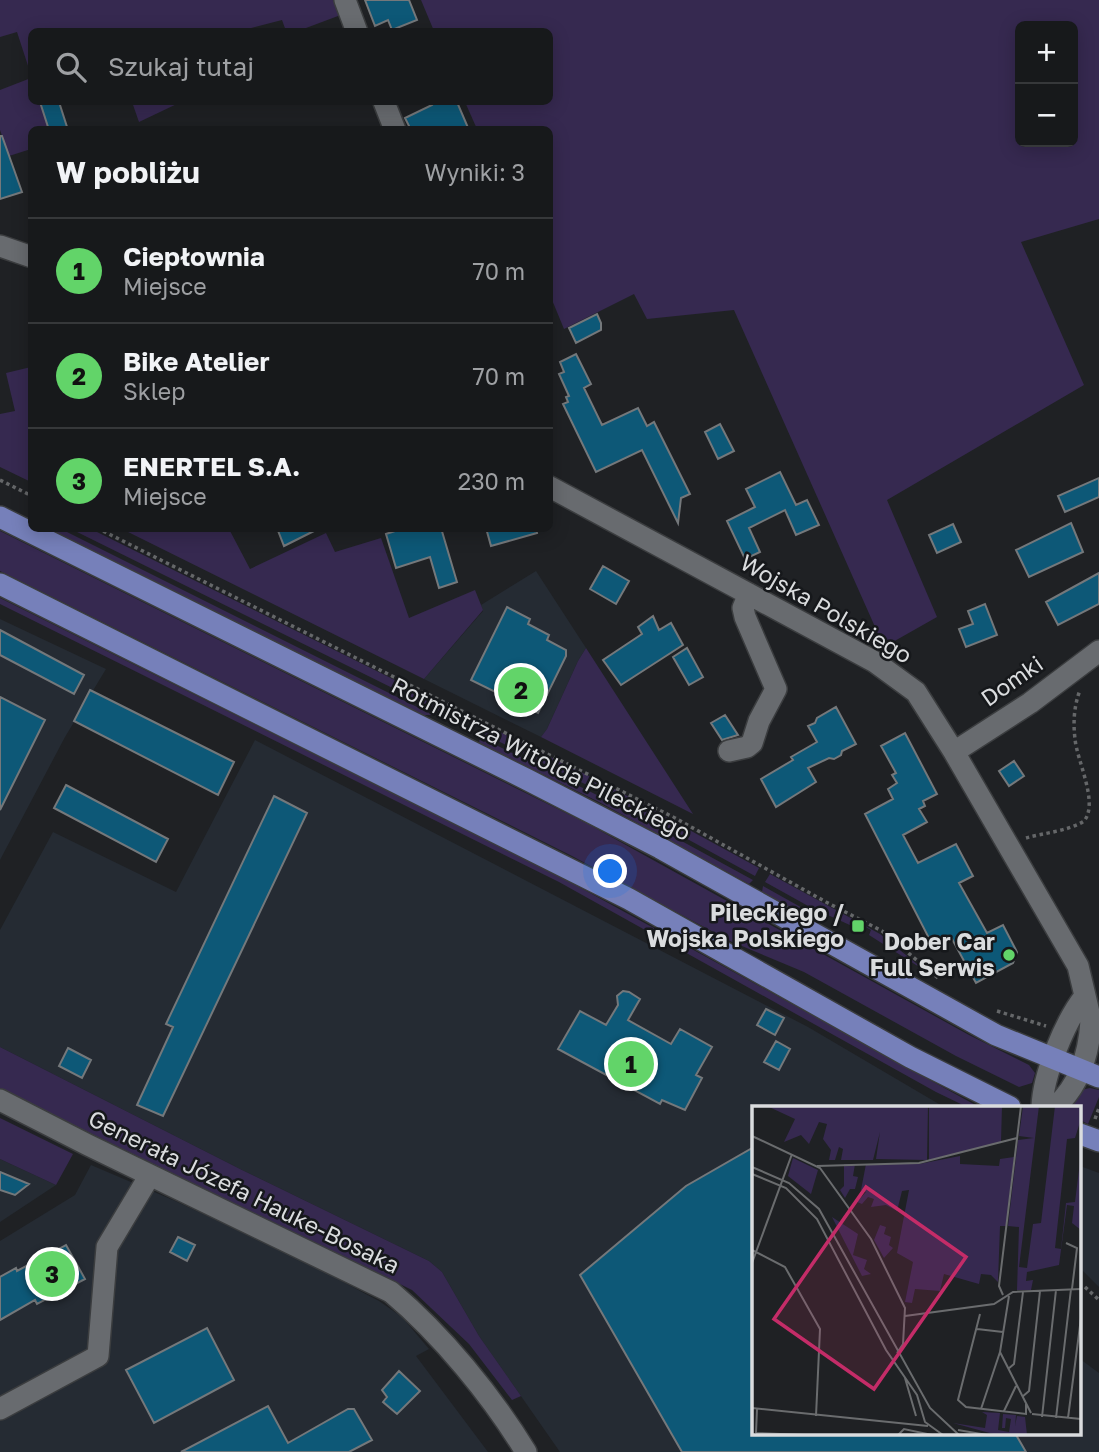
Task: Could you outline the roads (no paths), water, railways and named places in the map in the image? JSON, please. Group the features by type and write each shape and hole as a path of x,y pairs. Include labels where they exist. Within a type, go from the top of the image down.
{"main road":[{"name":"Rotmistrza Witolda Pileckiego","path":"0,517 28,531"},
{"name":"Rotmistrza Witolda Pileckiego","path":"30,532 575,804 671,854 975,1024 1052,1059"},
{"path":"0,584 629,899 910,1057 1008,1106"},
{"path":"1052,1059 1090,1074"},
{"path":"1082,1135 1099,1141"}],"street":[{"path":"345,0 356,28"},
{"path":"385,105 393,126"},
{"path":"0,246 28,256"},
{"name":"Wojska Polskiego","path":"553,489 875,662 916,692 954,752 1078,967 1091,1021 1090,1074 1056,1106"},
{"path":"729,751 747,747 752,743 759,721 776,690 745,617 743,608 749,594"},
{"name":"Domki","path":"954,752 1030,703 1099,651"},
{"path":"1042,1106 1052,1059 1076,1008 1085,996"},
{"name":"Generała Józefa Hauke-Bosaka","path":"0,1100 391,1292 410,1307 472,1375 526,1452"},
{"path":"0,1409 98,1356 107,1247 150,1175"}],"place":[{"name":"Bike Atelier","path":"521,690"},
{"name":"Pileckiego / Wojska Polskiego","path":"858,926"},
{"name":"Dober Car Full Serwis","path":"1009,955"},
{"name":"Ciepłownia","path":"631,1064"},
{"name":"ENERTEL S.A.","path":"52,1274"}]}
